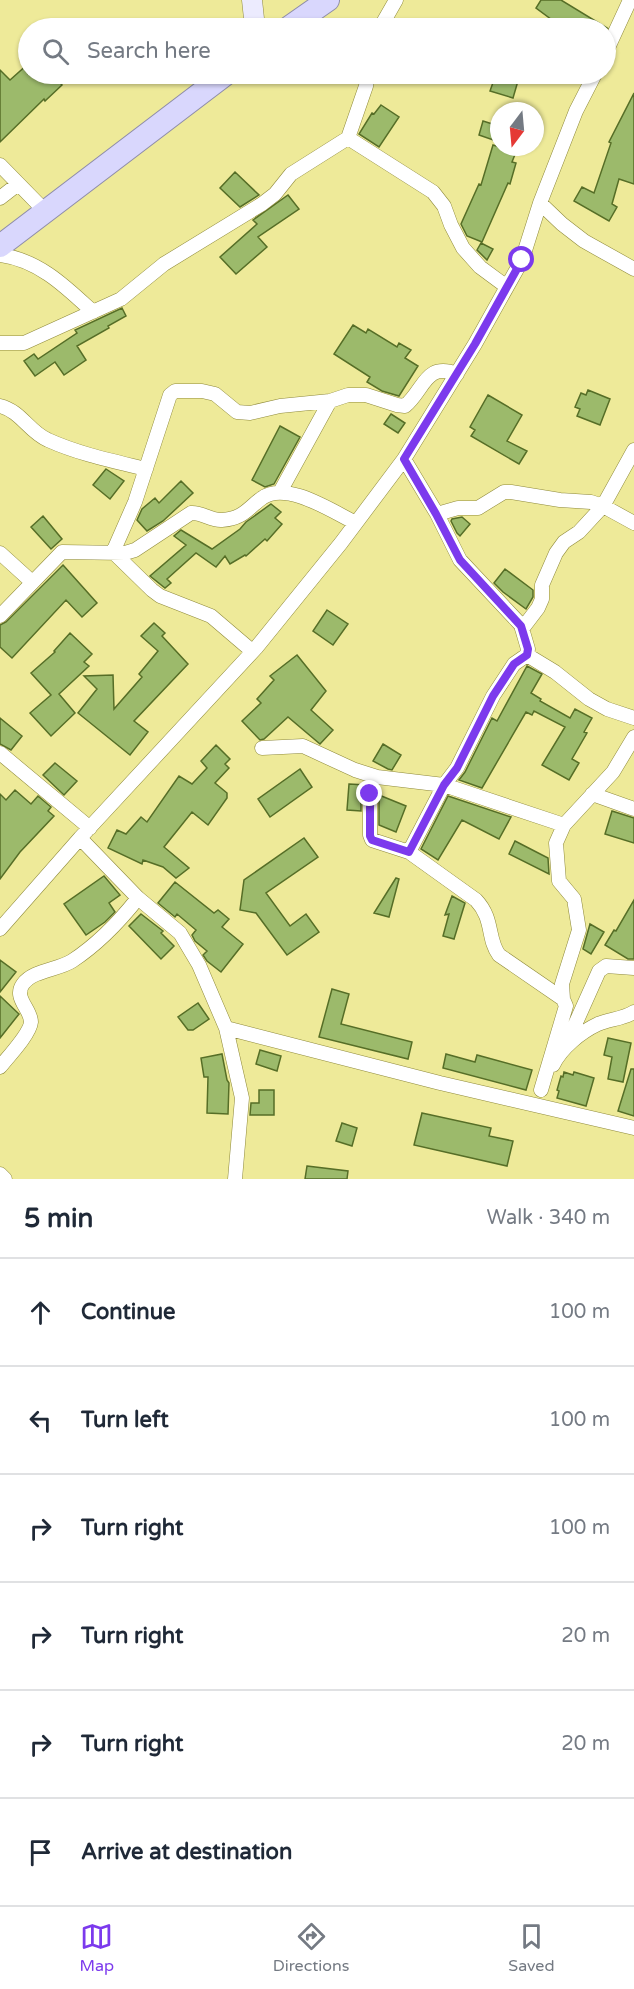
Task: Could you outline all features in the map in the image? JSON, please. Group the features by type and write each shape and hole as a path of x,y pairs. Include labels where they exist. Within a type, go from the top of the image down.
{"main road":[{"path":"252,0 254,18"},
{"path":"302,18 328,0"},
{"path":"0,246 213,84"}],"street":[{"path":"386,18 396,0"},
{"path":"616,30 630,0"},
{"path":"0,343 24,343 121,299 164,264 262,204 275,194 291,174 348,138 366,84"},
{"path":"0,929 80,838 252,651 305,589 404,459 457,374 522,260 540,203 576,111 590,84"},
{"path":"348,138 433,192 444,206 463,248 480,267 507,287"},
{"path":"0,165 45,211"},
{"path":"0,198 18,184"},
{"path":"540,203 584,241 634,269"},
{"path":"0,255 28,263 54,277 93,312"},
{"path":"113,552 135,502 166,402 175,391 202,391 215,394 237,412 249,413 280,406 366,395 405,406 429,376 438,370 457,374"},
{"path":"280,492 330,401"},
{"path":"0,406 9,408 21,416 29,427 45,439 79,452 146,469"},
{"path":"522,629 538,608 542,599 542,585 556,553 564,542 579,532 603,506 634,450"},
{"path":"404,459 460,560 521,626 528,649 527,655 514,664 493,696 457,768 444,785 409,852"},
{"path":"0,616 62,552 125,553 135,550 191,513 197,512 209,518 221,520 235,517 248,511 269,493 280,492 294,493 356,523"},
{"path":"436,514 458,508 478,508 504,492 511,492 560,500 591,502 634,523"},
{"path":"113,552 160,596 211,616 252,651"},
{"path":"0,553 32,582"},
{"path":"527,655 555,672 589,699 607,709 634,718"},
{"path":"542,1090 566,1006 562,984 579,930 574,899 559,881 556,843 564,825 613,772 634,737"},
{"path":"262,748 303,746 355,770 377,777 444,785 564,825"},
{"path":"0,753 90,828"},
{"path":"370,794 370,836 372,840 409,852 476,900 489,922 495,949 563,999"},
{"path":"592,794 634,808"},
{"path":"80,838 138,898 180,933 199,965 226,1028 242,1098 235,1179"},
{"path":"0,1067 31,1024 21,998 20,990 23,984 28,979 71,962 120,921 138,898"},
{"path":"564,1049 599,971 606,966 634,968"},
{"path":"529,1103 542,1090 555,1060 564,1049 597,1025 634,1012"},
{"path":"226,1028 440,1083 634,1128"},
{"path":"0,1174 5,1179"}],"building":[{"path":"541,0 561,0 591,18 550,18 536,8"},
{"path":"0,70 10,80 18,73 18,84 62,85 45,101 44,99 0,142"},
{"path":"492,84 517,84 513,98 490,91"},
{"path":"634,93 634,184 619,179 612,204 617,207 609,221 574,201 582,187 594,193 611,143 609,142"},
{"path":"381,105 399,117 379,147 359,134 372,113 374,114"},
{"path":"483,121 490,123 490,139 479,135"},
{"path":"490,155 514,156 512,162 516,163 510,184 508,183 482,242 467,236 461,224 479,184 481,185"},
{"path":"235,172 259,195 240,207 220,188"},
{"path":"288,195 299,209 258,237 267,247 236,274 220,257 257,224 253,220"},
{"path":"481,243 493,249 487,260 477,250"},
{"path":"122,308 126,316 77,346 86,360 64,375 55,362 35,376 24,361 34,354 38,359 77,333 75,330"},
{"path":"353,325 366,333 368,329 397,347 399,343 411,350 405,358 418,366 399,396 382,391 367,382 370,377 334,354"},
{"path":"588,390 610,399 600,425 577,416 580,409 575,407 581,393 586,395"},
{"path":"488,395 522,415 507,441 527,451 519,464 471,436 475,430 470,427"},
{"path":"391,414 405,423 398,433 384,424"},
{"path":"280,426 300,437 274,484 265,487 252,480"},
{"path":"106,469 124,481 110,499 93,485"},
{"path":"181,481 193,493 163,521 147,531 137,520 142,509 155,498 159,503"},
{"path":"271,504 281,512 275,518 282,524 267,541 265,539 246,556 230,564 225,556 216,567 196,553 167,579 171,583 165,588 150,576 186,545 174,536 181,530 212,549"},
{"path":"43,516 62,539 51,549 31,527"},
{"path":"462,517 470,524 460,536 451,521"},
{"path":"63,565 97,603 82,617 66,600 12,658 0,647 0,625 6,622"},
{"path":"505,569 533,590 533,597 526,609 494,583"},
{"path":"327,610 348,624 333,645 313,631"},
{"path":"154,623 165,633 162,636 188,664 134,721 148,732 130,755 78,713 97,689 84,676 113,675 114,709 142,677 139,674 158,651 141,636"},
{"path":"70,633 92,654 84,662 89,666 59,694 75,713 51,736 30,713 51,695 31,673 55,652"},
{"path":"297,655 326,691 311,710 333,730 320,744 288,717 260,740 242,721 261,703 257,699 274,680 270,676"},
{"path":"527,666 542,674 531,693 541,699 540,701 570,718 575,709 592,718 584,732 587,733 572,759 579,763 569,780 542,765 565,727 534,711 532,715 526,712 482,788 459,780 492,718 497,721"},
{"path":"0,718 22,736 11,750 0,744"},
{"path":"383,744 401,755 392,770 373,761"},
{"path":"216,745 230,759 225,764 229,768 215,783 227,793 227,798 208,825 192,812 164,847 189,868 176,878 163,867 143,860 142,864 108,848 117,830 126,834 141,817 147,822 179,776 192,784 207,768 201,761"},
{"path":"55,763 77,781 64,795 43,775"},
{"path":"300,769 312,787 270,817 258,799"},
{"path":"349,784 365,785 361,793 361,811 347,810"},
{"path":"15,790 31,804 38,796 51,807 48,811 54,816 20,852 0,879 0,794 6,800"},
{"path":"379,795 406,806 396,832 379,825"},
{"path":"448,796 511,817 499,839 462,820 438,860 421,849"},
{"path":"612,811 634,818 634,843 605,834"},
{"path":"304,838 318,857 266,893 290,926 306,914 319,932 287,955 256,913 240,910 244,880"},
{"path":"515,841 548,858 549,874 509,854"},
{"path":"104,876 120,895 109,903 115,912 86,935 64,904"},
{"path":"396,878 399,879 389,917 374,913"},
{"path":"175,882 214,913 218,910 229,919 222,927 243,944 221,972 203,955 207,951 195,941 192,935 196,930 177,914 175,917 158,903"},
{"path":"452,896 465,903 454,939 443,936 449,914 445,915"},
{"path":"634,900 634,959 628,959 605,945"},
{"path":"141,914 163,931 161,933 174,946 161,959 129,926"},
{"path":"590,924 604,932 591,954 583,949"},
{"path":"0,960 16,972 0,992"},
{"path":"332,989 349,994 341,1024 412,1042 408,1059 319,1037"},
{"path":"0,996 19,1014 0,1038"},
{"path":"198,1003 209,1019 193,1030 188,1030 178,1017"},
{"path":"608,1038 631,1043 623,1082 608,1079 612,1057 604,1055"},
{"path":"260,1050 281,1056 277,1071 256,1064"},
{"path":"222,1054 229,1083 228,1114 207,1113 208,1077 204,1077 201,1058"},
{"path":"446,1054 475,1062 477,1055 532,1070 526,1090 443,1068"},
{"path":"631,1069 634,1069 634,1116 618,1111"},
{"path":"564,1072 573,1075 574,1072 594,1078 586,1106 557,1098 559,1091 557,1090"},
{"path":"259,1090 274,1090 274,1115 250,1115 251,1103 259,1103"},
{"path":"422,1113 491,1128 489,1136 513,1141 507,1166 414,1145"},
{"path":"342,1123 357,1128 352,1146 336,1141"},
{"path":"307,1166 348,1171 347,1179 305,1179"}],"route":[{"path":"370,794 370,836 372,840 409,852 444,785 457,768 493,696 514,664 527,655 528,649 521,626 460,560 404,459 475,344 522,260"}]}
